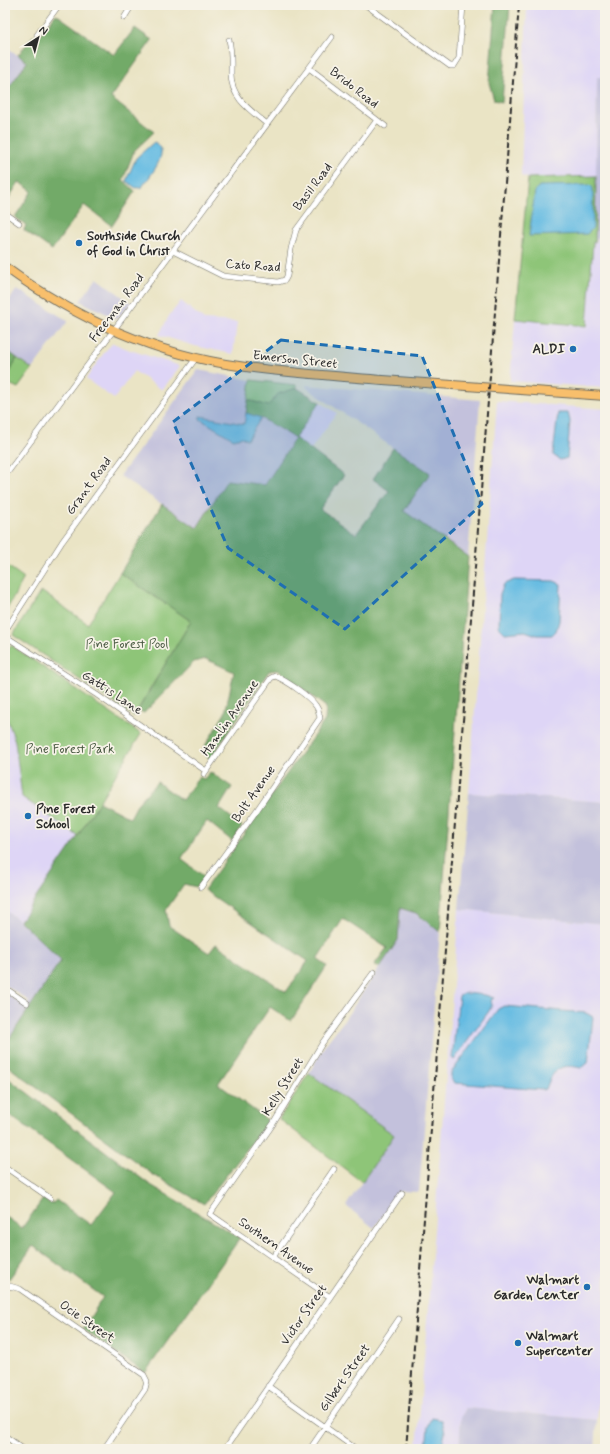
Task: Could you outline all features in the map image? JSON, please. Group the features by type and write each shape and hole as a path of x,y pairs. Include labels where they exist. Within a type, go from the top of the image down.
{"main road":[{"name":"Emerson Street","path":"5,267 50,298 113,331 196,358 238,366 298,373 605,396"}],"street":[{"path":"37,34 59,5"},
{"path":"124,18 132,5"},
{"path":"366,5 446,65 454,66 459,58 463,5"},
{"name":"Freeman Road","path":"5,476 332,37"},
{"path":"229,40 233,90 241,102 267,124"},
{"name":"Brido Road","path":"309,68 385,126"},
{"name":"Basil Road","path":"287,276 291,249 296,230 377,120"},
{"path":"5,213 19,223"},
{"name":"Cato Road","path":"173,251 210,271 223,276 278,282 285,280 287,276"},
{"name":"Grant Road","path":"5,631 62,542 196,358"},
{"name":"Gattis Lane","path":"5,636 97,695 205,772"},
{"name":"Hamlin Avenue","path":"205,772 271,678 275,676 282,679 315,705 319,711"},
{"name":"Bolt Avenue","path":"201,887 257,810 320,718 319,711"},
{"name":"Kelly Street","path":"210,1214 273,1124 323,1042 374,972"},
{"path":"5,988 27,1003"},
{"path":"5,1167 50,1198"},
{"path":"273,1257 334,1169"},
{"name":"Victor Street","path":"225,1449 402,1194"},
{"name":"Southern Avenue","path":"210,1214 330,1297"},
{"name":"Ocie Street","path":"5,1289 10,1286 20,1289 139,1371 147,1381 145,1389 104,1449"},
{"name":"Gilbert Street","path":"310,1449 399,1319"},
{"path":"268,1386 356,1449"},
{"path":"5,1436 21,1448"}],"highlighted area":[{"path":"281,340 422,356 482,504 345,629 228,548 173,422"}],"shaded area":[{"path":"527,5 605,5 605,77 597,77 596,176 528,178 521,176"},
{"path":"5,46 27,62 5,93"},
{"path":"597,77 605,77 605,230 595,242"},
{"path":"605,230 605,388 510,381 515,319 587,326 593,242 596,242"},
{"path":"97,278 131,303 117,319 80,301"},
{"path":"17,289 68,321 32,369 5,349 5,306"},
{"path":"181,301 204,320 237,322 233,354 195,346 159,335 169,316"},
{"path":"113,343 180,366 162,390 134,371 114,399 86,379 106,350"},
{"path":"198,370 251,380 245,424 201,416 247,440 261,418 295,438 265,485 227,480 197,528 120,476"},
{"path":"306,385 480,400 468,557 404,511 429,473 307,388"},
{"path":"497,401 605,409 605,802 469,793"},
{"path":"320,402 337,413 311,449 295,438"},
{"name":"Pine Forest School","path":"5,713 15,741 22,797 78,836 20,921 5,910"},
{"path":"469,793 605,802 605,924 459,909"},
{"path":"400,908 416,913 440,932 419,1192 401,1191 374,1228 346,1206 393,1135 309,1073 325,1045 343,1022 398,940"},
{"path":"459,909 605,924 605,1318 597,1420 466,1408 461,1417 459,1449 417,1449"},
{"path":"5,910 20,921 62,960 5,1045 5,992 26,1007 29,1001 5,985"},
{"path":"466,1408 597,1420 595,1449 459,1449 461,1417"}],"green space":[{"path":"495,5 510,5 502,102 494,100 489,83"},
{"path":"56,14 114,55 135,28 152,40 111,98 154,132 134,151 123,180 135,191 112,226 84,205 52,250 24,230 26,225 15,217 32,191 19,182 5,204 5,181 9,176 5,173 5,93 27,62 18,55 33,36 37,38"},
{"path":"596,176 595,242 593,242 587,326 515,319 528,178"},
{"path":"5,349 17,358 5,381"},
{"path":"17,358 32,369 18,388 5,382"},
{"path":"251,380 297,385 297,388 278,394 268,406 248,400"},
{"path":"297,388 320,402 295,438 261,418 246,413 248,400 268,406 278,394"},
{"path":"295,438 344,475 320,509 356,534 389,491 373,479 393,448 430,473 404,511 468,557 440,932 416,913 400,908 398,940 380,967 374,965 387,948 343,919 317,959 327,966 291,1021 270,1007 218,1084 269,1121 204,1204 152,1174 5,1064 5,1045 61,960 20,921 78,836 99,802 130,818 138,803 157,782 182,800 199,777 204,779 210,772 232,787 219,808 242,826 232,841 207,821 181,859 205,877 196,887 184,884 166,910 169,926 209,953 216,944 286,992 308,961 204,890 325,720 326,707 278,670 269,671 210,759 202,751 225,713 234,672 206,659 194,662 144,713 138,710 191,621 120,573 162,504 197,528 227,480 265,485"},
{"path":"5,564 24,578 5,613"},
{"name":"Pine Forest Pool","path":"120,573 191,621 134,716 13,635 41,591 88,624"},
{"name":"Pine Forest Park","path":"11,645 141,734 78,836 22,797 15,741 5,713 5,653"},
{"path":"309,1073 394,1135 362,1182 279,1119"},
{"path":"5,1076 149,1184 240,1238 145,1373 83,1329 103,1297 33,1246 9,1279 5,1276 5,1216 22,1228 43,1199 52,1204 56,1200 91,1225 116,1192 5,1112"}],"water":[{"path":"154,142 159,146 161,151 158,164 142,187 136,188 126,181 136,158"},
{"path":"590,185 593,188 593,228 587,234 529,236 535,191 539,186"},
{"path":"246,413 261,418 247,440 242,437 233,439 200,419 200,416 244,424"},
{"path":"558,413 568,413 570,421 567,458 560,460 553,455"},
{"path":"514,580 554,581 561,584 559,621 556,631 552,635 537,635 525,631 505,633 499,627 500,594 504,584"},
{"path":"465,993 485,995 494,998 491,1000 492,1005 489,1011 454,1060 452,1058 459,996"},
{"path":"504,1006 586,1013 593,1017 588,1063 581,1068 568,1066 558,1069 551,1077 546,1089 543,1090 454,1083 451,1079 451,1073 498,1009"},
{"path":"432,1418 442,1420 445,1433 441,1449 426,1449 428,1427"}],"waterway":[{"path":"5,293 9,287"}],"railway":[{"path":"406,1449 519,5"}],"place":[{"name":"Southside Church of God in Christ","path":"79,243"},
{"name":"ALDI","path":"573,349"},
{"name":"Pine Forest School","path":"28,816"},
{"name":"Walmart Garden Center","path":"587,1287"},
{"name":"Walmart Supercenter","path":"518,1343"}]}
